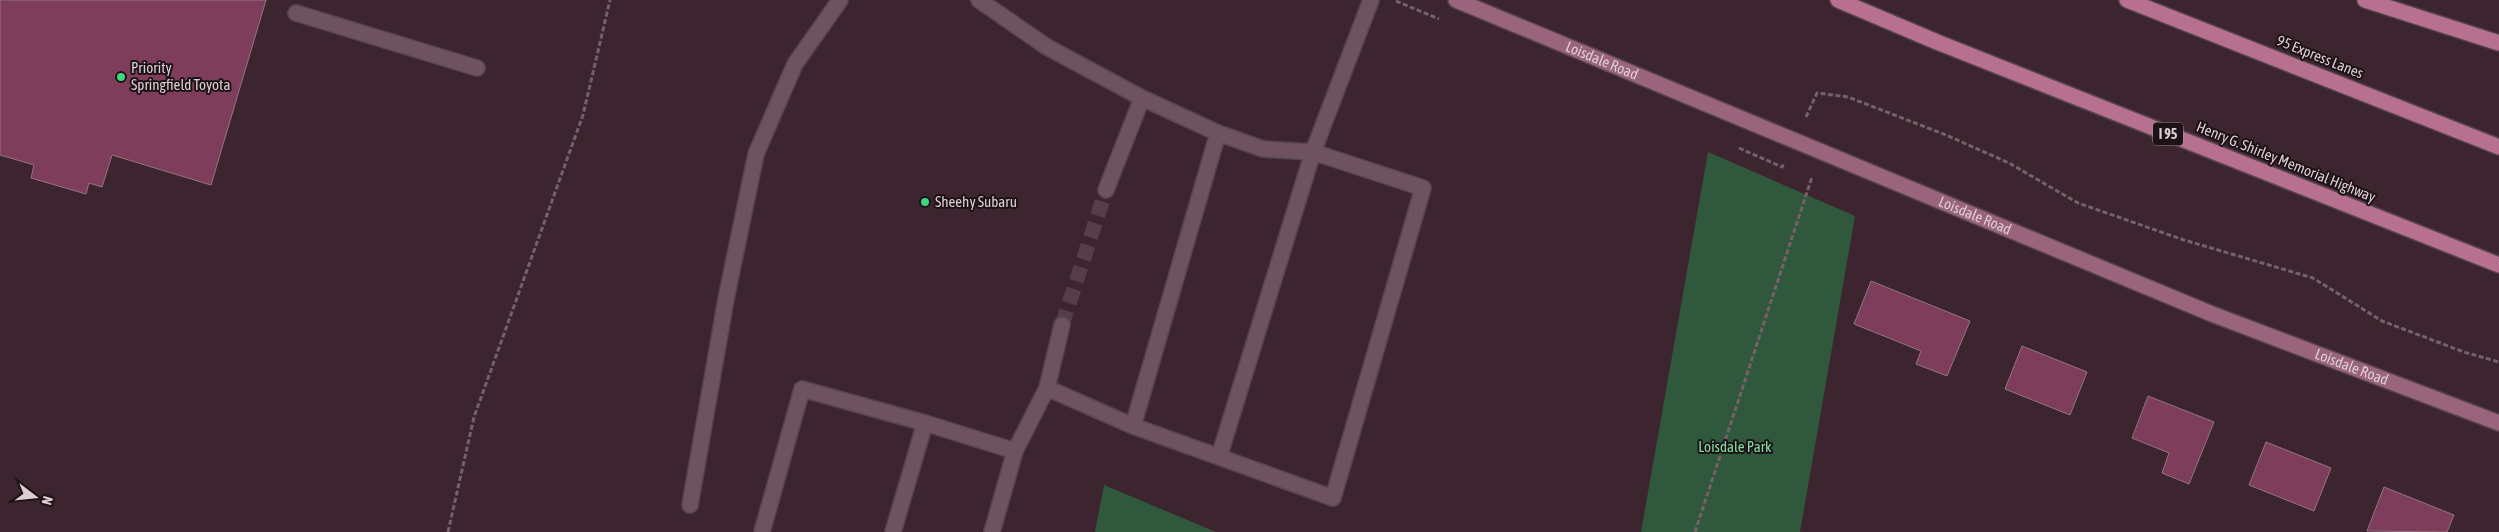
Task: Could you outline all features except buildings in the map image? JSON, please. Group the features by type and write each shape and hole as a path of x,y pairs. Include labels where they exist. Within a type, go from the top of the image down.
{"highway":[{"name":"Henry G. Shirley Memorial Highway","path":"1838,0 1955,49 2499,264"},
{"name":"95 Express Lanes","path":"2127,0 2499,147"},
{"path":"2365,0 2499,43"}],"main road":[{"name":"Loisdale Road","path":"1456,0 2212,314 2499,424"}],"lane":[{"path":"690,505 726,300 756,154 795,64 840,0"},
{"path":"979,0 1047,47 1142,98 1218,133 1263,149 1313,152 1423,188 1332,498 1133,426 1046,388"},
{"path":"1219,457 1313,152 1371,0"},
{"path":"296,13 477,68"},
{"path":"1106,190 1142,98"},
{"path":"1133,426 1218,133"},
{"path":"992,532 1015,451 1046,388 1062,325"},
{"path":"762,532 802,389 1015,451"},
{"path":"892,532 924,423"}],"path":[{"path":"448,532 474,417 583,115 610,0"},
{"path":"1695,532 1800,208 1821,152"}],"green space":[{"name":"Loisdale Park","path":"1708,152 1855,216 1800,532 1641,532"},
{"path":"1104,485 1216,532 1095,532"}],"tunnel":[{"path":"1062,325 1106,190"}],"place":[{"name":"Priority Springfield Toyota","path":"121,77"},
{"name":"Sheehy Subaru","path":"925,202"}]}
